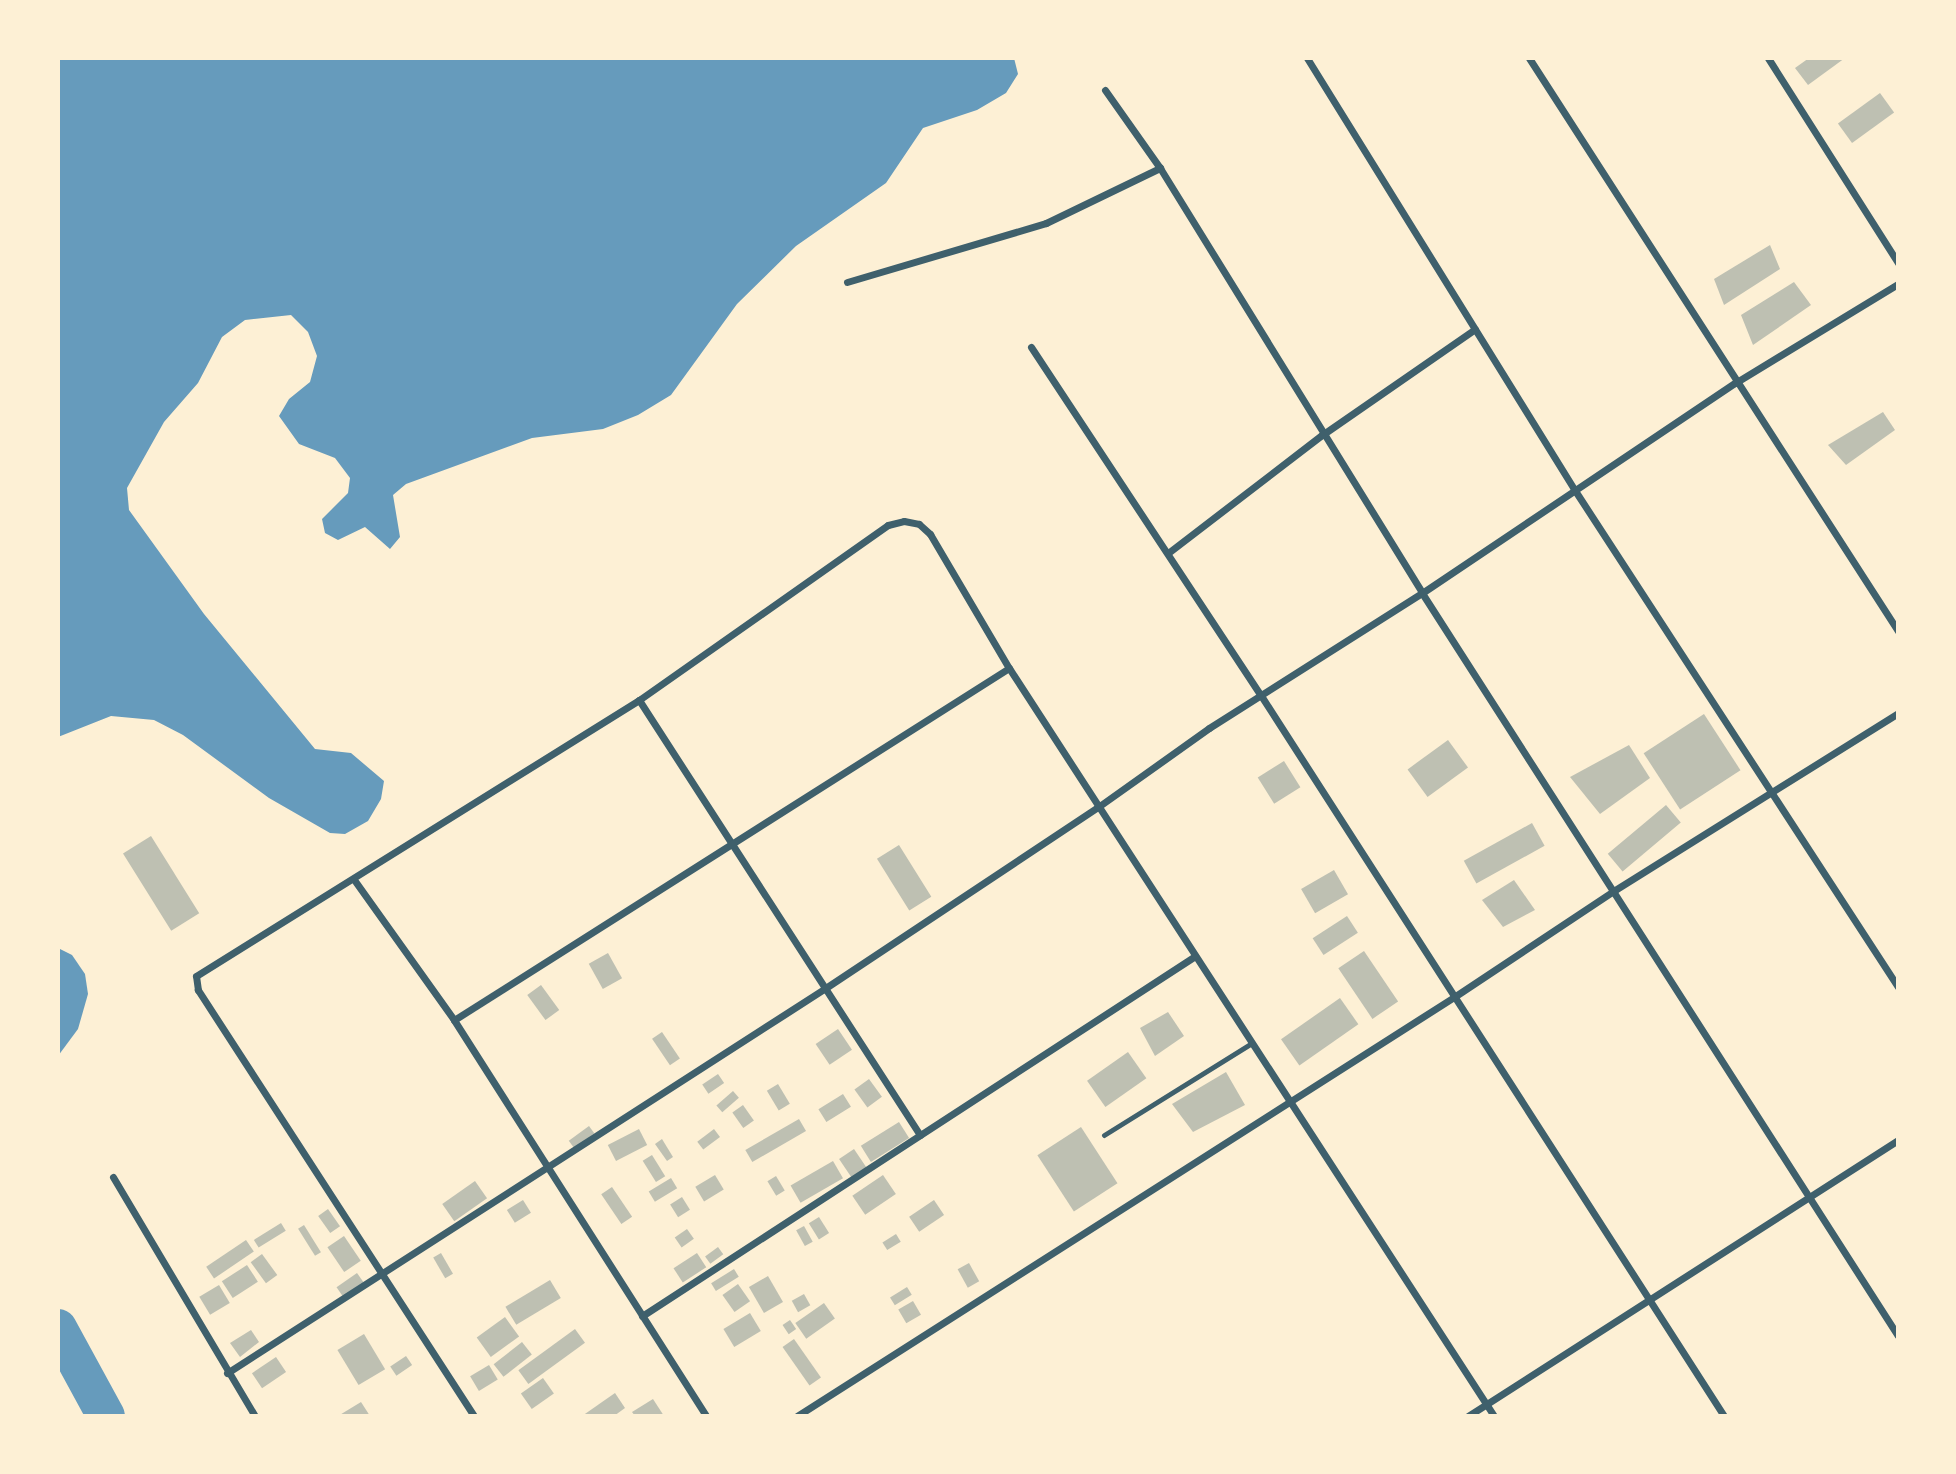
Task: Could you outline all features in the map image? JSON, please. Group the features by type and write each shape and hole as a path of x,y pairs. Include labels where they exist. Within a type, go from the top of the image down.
{"street":[{"path":"1307,58 1574,489 1898,987"},
{"path":"1529,58 1735,383 1898,631"},
{"path":"1768,58 1898,263"},
{"path":"1105,90 1160,168 1322,435 1898,1336"},
{"path":"847,282 1046,223 1160,168"},
{"path":"227,1373 824,989 1098,807 1260,694 1422,593 1735,383 1898,284"},
{"path":"1168,553 1322,435 1475,329"},
{"path":"1031,347 1260,694 1646,1300 1724,1416"},
{"path":"474,1416 196,983 200,971 355,881 639,700 887,525 904,521 919,524 930,534 1009,668 1288,1104 1494,1416"},
{"path":"454,1020 1009,668"},
{"path":"639,700 920,1135"},
{"path":"797,1416 1288,1104 1615,890 1898,713"},
{"path":"355,881 454,1020 544,1168 706,1416"},
{"path":"642,1316 1195,956"},
{"path":"1468,1416 1898,1140"},
{"path":"113,1177 227,1373 255,1416"}],"lane":[{"path":"1104,1135 1250,1044"}],"water":[{"path":"58,58 1014,58 1018,74 1006,93 977,110 923,128 886,183 796,246 737,304 671,395 638,415 603,429 532,438 406,484 393,495 400,537 390,549 365,527 338,540 325,533 322,519 348,493 350,478 335,458 299,444 279,416 289,399 310,382 317,356 308,332 291,315 245,320 222,337 198,383 164,422 127,488 129,510 204,614 315,749 351,753 384,781 381,799 368,821 345,834 330,833 269,798 183,735 154,720 111,716 58,737"},
{"path":"58,948 72,955 85,974 88,994 78,1029 58,1056"}],"building":[{"path":"1809,58 1845,58 1808,85 1795,68"},
{"path":"1880,93 1894,112 1852,143 1838,124"},
{"path":"1770,245 1780,269 1724,305 1714,279"},
{"path":"1794,282 1811,305 1753,345 1741,315"},
{"path":"1883,412 1895,430 1846,465 1828,445"},
{"path":"1704,714 1740,770 1680,809 1644,753"},
{"path":"1448,740 1468,768 1428,797 1408,769"},
{"path":"1629,745 1650,778 1600,814 1570,777"},
{"path":"1284,761 1300,787 1274,804 1258,777"},
{"path":"1666,805 1681,823 1623,871 1608,854"},
{"path":"1532,823 1545,846 1476,884 1464,861"},
{"path":"151,836 199,913 171,931 123,853"},
{"path":"899,845 931,897 909,911 877,859"},
{"path":"1334,870 1348,894 1315,913 1301,889"},
{"path":"1514,880 1535,910 1503,927 1482,900"},
{"path":"1347,916 1358,933 1324,955 1313,938"},
{"path":"1364,951 1398,1002 1372,1019 1338,968"},
{"path":"608,953 622,978 603,989 589,964"},
{"path":"541,985 559,1010 545,1020 527,995"},
{"path":"1340,998 1358,1024 1299,1066 1281,1039"},
{"path":"1168,1012 1184,1036 1155,1056 1140,1028"},
{"path":"838,1029 852,1050 830,1065 816,1044"},
{"path":"662,1032 680,1059 670,1065 652,1039"},
{"path":"1128,1052 1146,1078 1105,1107 1087,1081"},
{"path":"1226,1072 1245,1105 1193,1132 1172,1104"},
{"path":"718,1074 724,1083 708,1094 702,1085"},
{"path":"869,1079 882,1097 867,1107 854,1090"},
{"path":"778,1084 790,1104 779,1110 767,1091"},
{"path":"733,1091 739,1098 722,1112 716,1105"},
{"path":"843,1094 851,1107 826,1122 818,1109"},
{"path":"743,1105 754,1121 743,1128 732,1112"},
{"path":"799,1119 806,1131 752,1162 745,1150"},
{"path":"899,1122 909,1138 871,1162 861,1146"},
{"path":"589,1126 594,1133 574,1148 569,1141"},
{"path":"1081,1127 1117,1183 1074,1212 1037,1155"},
{"path":"639,1129 647,1145 616,1161 608,1145"},
{"path":"714,1129 720,1137 703,1150 697,1142"},
{"path":"662,1139 673,1157 667,1161 655,1144"},
{"path":"854,1149 866,1167 851,1177 839,1159"},
{"path":"652,1155 665,1176 656,1182 643,1161"},
{"path":"833,1161 843,1178 801,1203 791,1186"},
{"path":"715,1175 724,1190 704,1201 695,1187"},
{"path":"883,1175 896,1194 865,1215 852,1196"},
{"path":"776,1176 785,1191 776,1196 767,1181"},
{"path":"671,1178 677,1188 655,1202 649,1191"},
{"path":"475,1181 487,1198 454,1221 442,1204"},
{"path":"612,1187 632,1217 621,1224 601,1194"},
{"path":"682,1197 690,1210 678,1217 670,1204"},
{"path":"523,1200 531,1213 515,1223 507,1210"},
{"path":"934,1200 944,1215 919,1232 909,1217"},
{"path":"328,1209 340,1226 330,1233 318,1216"},
{"path":"819,1217 829,1233 819,1239 809,1223"},
{"path":"281,1223 286,1231 259,1248 254,1240"},
{"path":"304,1225 321,1252 315,1256 298,1229"},
{"path":"804,1226 813,1242 805,1246 796,1230"},
{"path":"687,1229 694,1239 682,1247 675,1238"},
{"path":"896,1234 901,1242 887,1250 882,1242"},
{"path":"344,1236 361,1261 344,1272 327,1247"},
{"path":"246,1240 254,1252 214,1278 206,1267"},
{"path":"718,1247 723,1254 710,1264 705,1256"},
{"path":"441,1253 453,1274 445,1278 433,1258"},
{"path":"697,1253 706,1267 683,1283 674,1268"},
{"path":"262,1254 277,1275 266,1283 251,1262"},
{"path":"969,1263 979,1281 968,1288 958,1269"},
{"path":"247,1265 258,1282 233,1298 222,1281"},
{"path":"734,1269 739,1277 716,1291 711,1283"},
{"path":"357,1273 364,1283 343,1297 337,1287"},
{"path":"768,1276 783,1302 764,1313 749,1287"},
{"path":"550,1280 561,1298 516,1325 505,1307"},
{"path":"738,1284 750,1301 734,1312 722,1295"},
{"path":"219,1285 230,1303 210,1315 199,1297"},
{"path":"907,1287 912,1295 895,1305 890,1298"},
{"path":"804,1294 810,1305 798,1312 792,1301"},
{"path":"913,1301 921,1315 906,1323 898,1310"},
{"path":"824,1303 835,1319 806,1339 795,1323"},
{"path":"750,1313 761,1331 734,1347 723,1329"},
{"path":"505,1317 519,1336 491,1357 477,1338"},
{"path":"790,1320 796,1329 789,1334 783,1325"},
{"path":"575,1329 585,1343 528,1384 518,1370"},
{"path":"251,1330 259,1342 240,1357 230,1343"},
{"path":"364,1334 385,1369 359,1385 337,1350"},
{"path":"794,1339 821,1378 809,1386 783,1347"},
{"path":"522,1342 532,1355 503,1377 494,1364"},
{"path":"406,1356 412,1365 396,1376 390,1367"},
{"path":"276,1357 286,1372 262,1388 252,1373"},
{"path":"489,1365 498,1380 479,1391 470,1376"},
{"path":"543,1378 554,1394 532,1409 521,1393"},
{"path":"615,1393 625,1408 614,1416 582,1416"},
{"path":"653,1399 664,1416 635,1416 632,1412"},
{"path":"361,1402 370,1416 338,1416"}],"waterway":[{"path":"58,1328 106,1416"}]}
